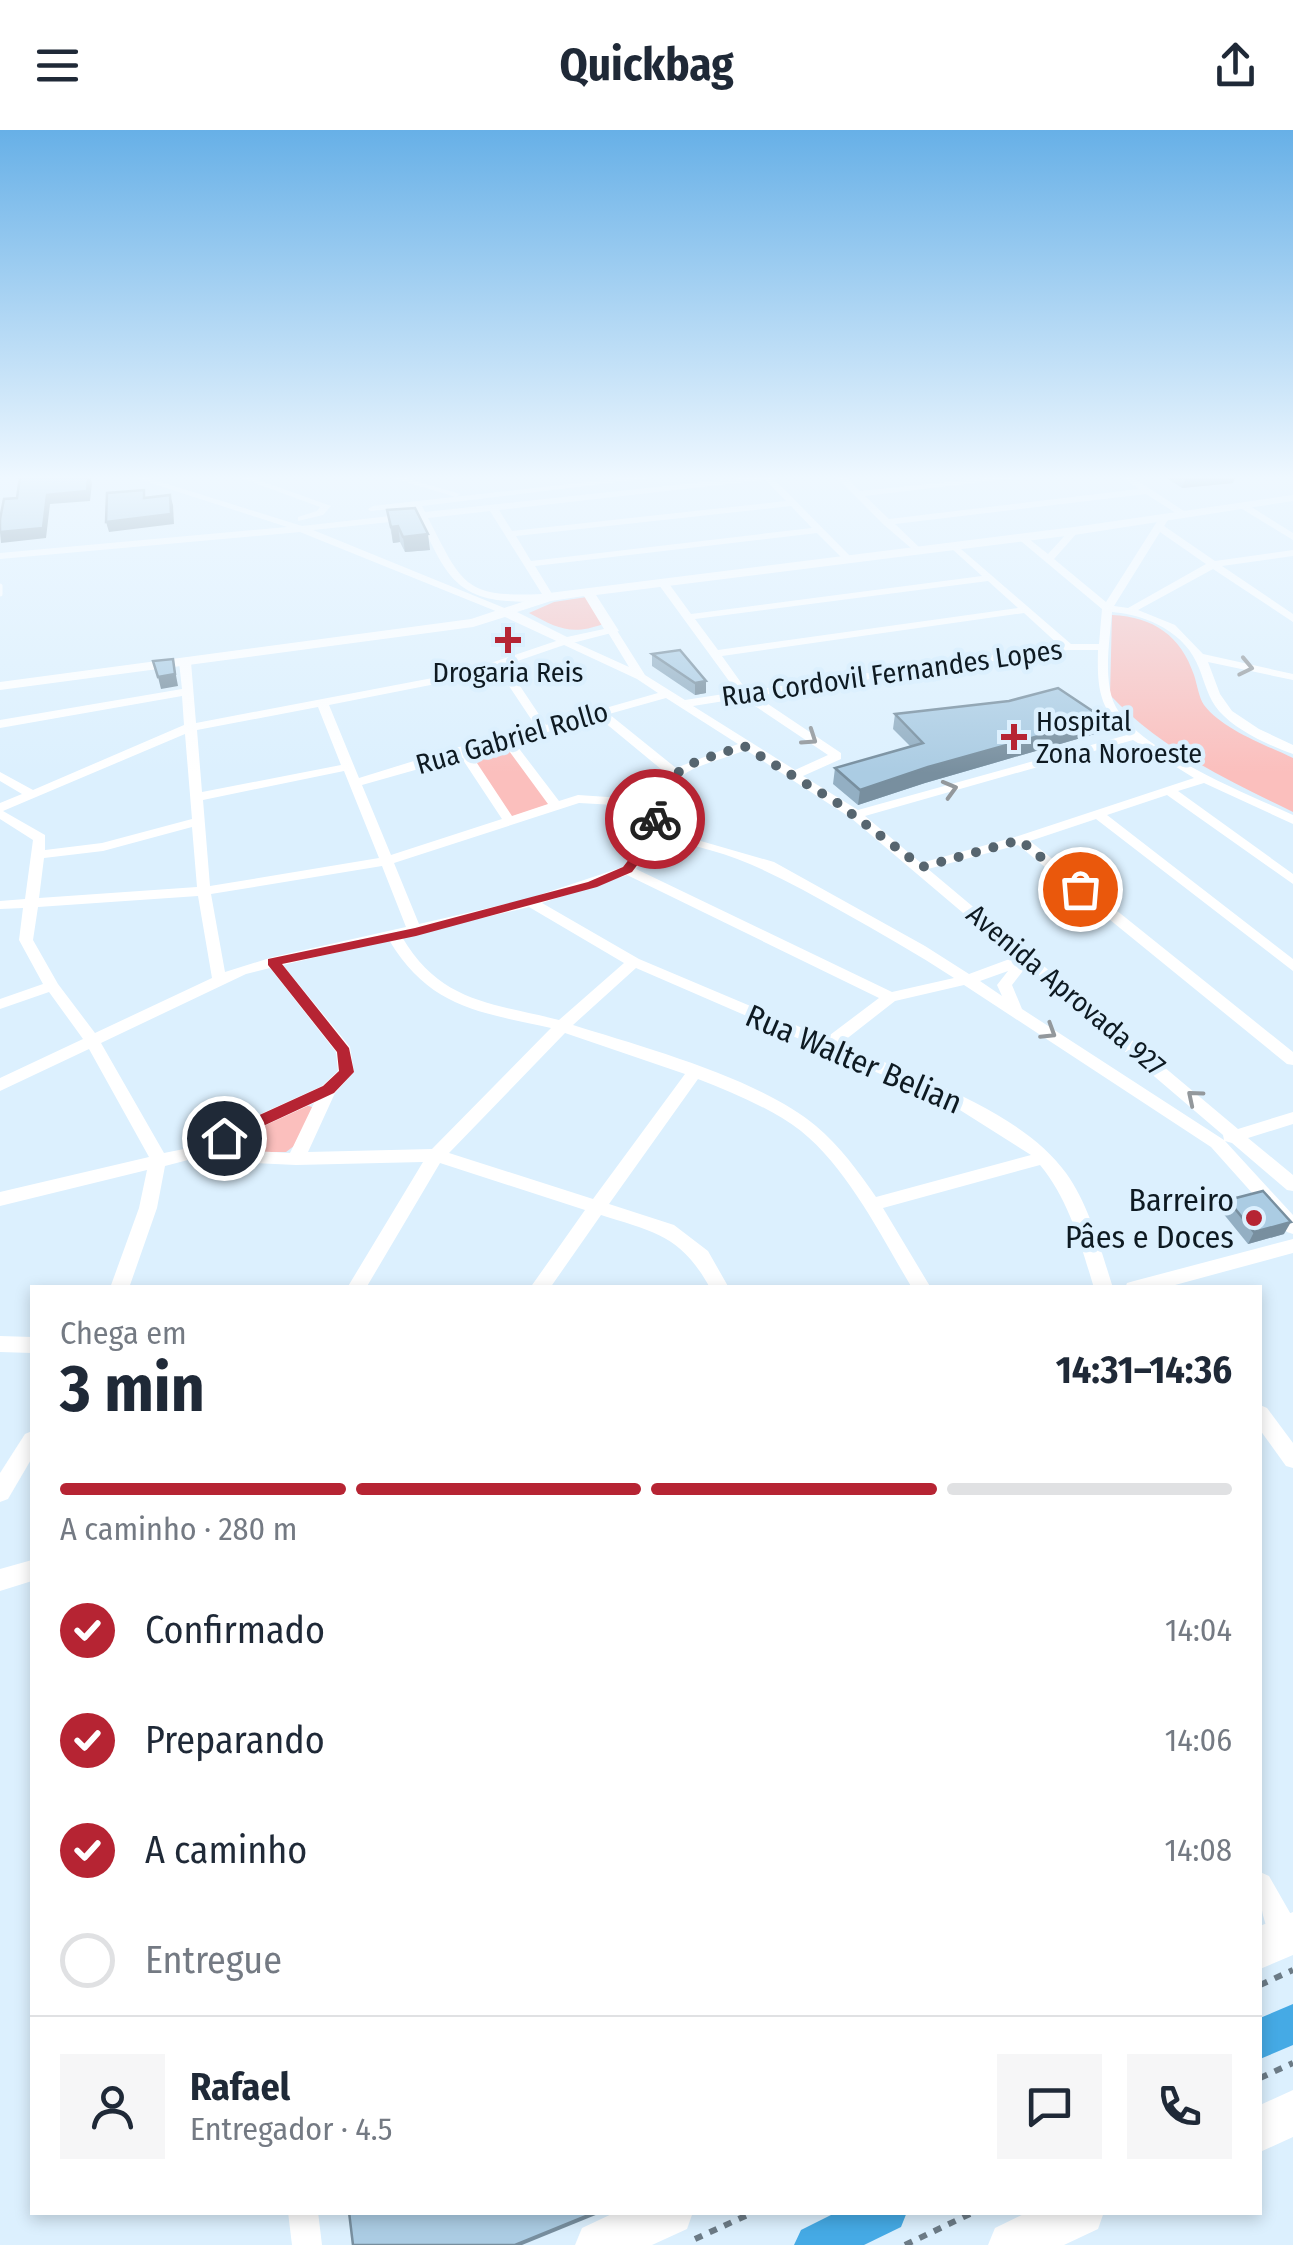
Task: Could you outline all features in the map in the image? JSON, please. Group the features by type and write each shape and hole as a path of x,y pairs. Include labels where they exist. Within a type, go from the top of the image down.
{"main road":[{"path":"1262,2127 1293,2113"},
{"path":"599,2245 664,2215"},
{"path":"1012,2245 1070,2227"}],"street":[{"path":"421,576 508,613"},
{"path":"453,576 458,584 492,598 549,597 714,576"},
{"path":"535,576 549,597"},
{"path":"986,576 1068,647"},
{"path":"1067,576 1107,608 1132,610 1173,628 1200,658 1209,688 1222,708 1238,722 1293,750"},
{"path":"1128,576 1107,608 1107,701 1116,719 1135,736 1206,778 1293,820"},
{"path":"1132,610 1193,576"},
{"path":"1231,576 1293,619"},
{"path":"689,618 988,578"},
{"path":"664,582 742,693 837,756 792,776"},
{"path":"588,592 642,677"},
{"path":"0,686 474,623 549,597"},
{"path":"715,654 1024,610"},
{"name":"Avenida Aprovada 927","path":"508,613 642,677 856,816 922,867 1293,1185"},
{"path":"0,811 188,728 502,666 565,641 612,632"},
{"name":"Rua Cordovil Fernandes Lopes","path":"681,704 1068,647 1104,647"},
{"path":"1200,658 1293,676"},
{"path":"186,662 188,728 204,891 220,978"},
{"path":"502,666 542,726"},
{"path":"0,724 186,692"},
{"name":"Rua Gabriel Rollo","path":"356,783 542,726 668,694"},
{"path":"322,701 416,932"},
{"path":"600,712 674,773"},
{"path":"856,816 1135,736"},
{"path":"505,738 555,806"},
{"path":"0,1085 220,978 531,902 628,870 652,838 658,804 674,773 744,746"},
{"path":"463,750 510,822"},
{"path":"196,797 348,767"},
{"path":"0,776 33,795"},
{"path":"922,867 1020,840 1206,778"},
{"path":"1171,792 1293,880"},
{"path":"0,906 204,891 384,860 555,806 610,799 658,804"},
{"path":"0,811 40,838 27,907 26,940 52,986 92,1040 158,1158 148,1208 120,1285"},
{"path":"1099,815 1293,966"},
{"path":"39,855 103,847 198,822"},
{"path":"652,838 676,838 769,865 967,979 1217,1142 1293,1227"},
{"path":"1020,840 1293,1060"},
{"path":"628,870 890,998"},
{"name":"Rua Walter Belian","path":"531,902 634,962 958,1101 1036,1148 1070,1197 1103,1285"},
{"path":"394,936 424,976 454,998 562,1026 693,1074 755,1098 808,1128 870,1204 920,1285"},
{"path":"828,1045 890,998 967,979 1026,958"},
{"path":"1018,1012 1004,985 1026,958"},
{"path":"273,962 344,1051 346,1072 328,1090 296,1159"},
{"path":"358,1285 436,1155 562,1026 634,962"},
{"path":"0,1004 52,986"},
{"path":"542,1285 693,1074"},
{"path":"188,1154 328,1090"},
{"path":"1217,1142 1293,1118"},
{"path":"0,1199 158,1158 188,1154 296,1159 436,1155 668,1230 702,1256 718,1285"},
{"path":"870,1204 1044,1158"},
{"path":"1165,1285 1293,1246"},
{"path":"0,1344 30,1344"},
{"path":"1262,1417 1293,1459"},
{"path":"0,1492 30,1443"},
{"path":"0,1580 30,1572"},
{"path":"1262,1890 1284,1946"},
{"path":"303,2215 306,2245"}],"lane":[{"path":"0,586 0,594"}],"path":[{"path":"1262,1982 1284,1946"},
{"path":"1262,2077 1293,2062"},
{"path":"682,2245 747,2215"},
{"path":"905,2245 968,2215"}],"shaded area":[{"path":"587,597 603,624 564,629 529,613 554,602"},
{"path":"1112,615 1141,620 1164,631 1182,649 1202,702 1212,714 1245,736 1293,758 1293,812 1173,747 1110,695"},
{"path":"504,740 550,805 510,822 468,749"},
{"path":"304,1104 314,1108 294,1146 286,1152 215,1152 213,1146"}],"building":[{"path":"680,650 706,681 695,683 652,654"},
{"path":"173,659 175,674 158,677 153,661"},
{"path":"1058,688 1103,718 860,790 835,768 923,743 895,714 1009,701"},
{"path":"1263,1191 1291,1222 1254,1232 1228,1200"},
{"path":"349,2215 589,2215 515,2245 353,2245"}],"waterway":[{"path":"1262,2038 1293,2024"},
{"path":"816,2245 880,2215"}],"way so far":[{"path":"655,819 660,797 674,773 744,746 836,802 922,867 1020,840 1080,889"}],"place":[{"name":"Drogaria Reis","path":"508,640"},
{"name":"Hospital Zona Noroeste","path":"1014,737"},
{"name":"Barreiro Pâes e Doces","path":"1254,1218"}],"route":[{"path":"224,1138 328,1090 346,1072 344,1051 273,962 416,932 593,885 628,870 652,838 655,819"}]}
